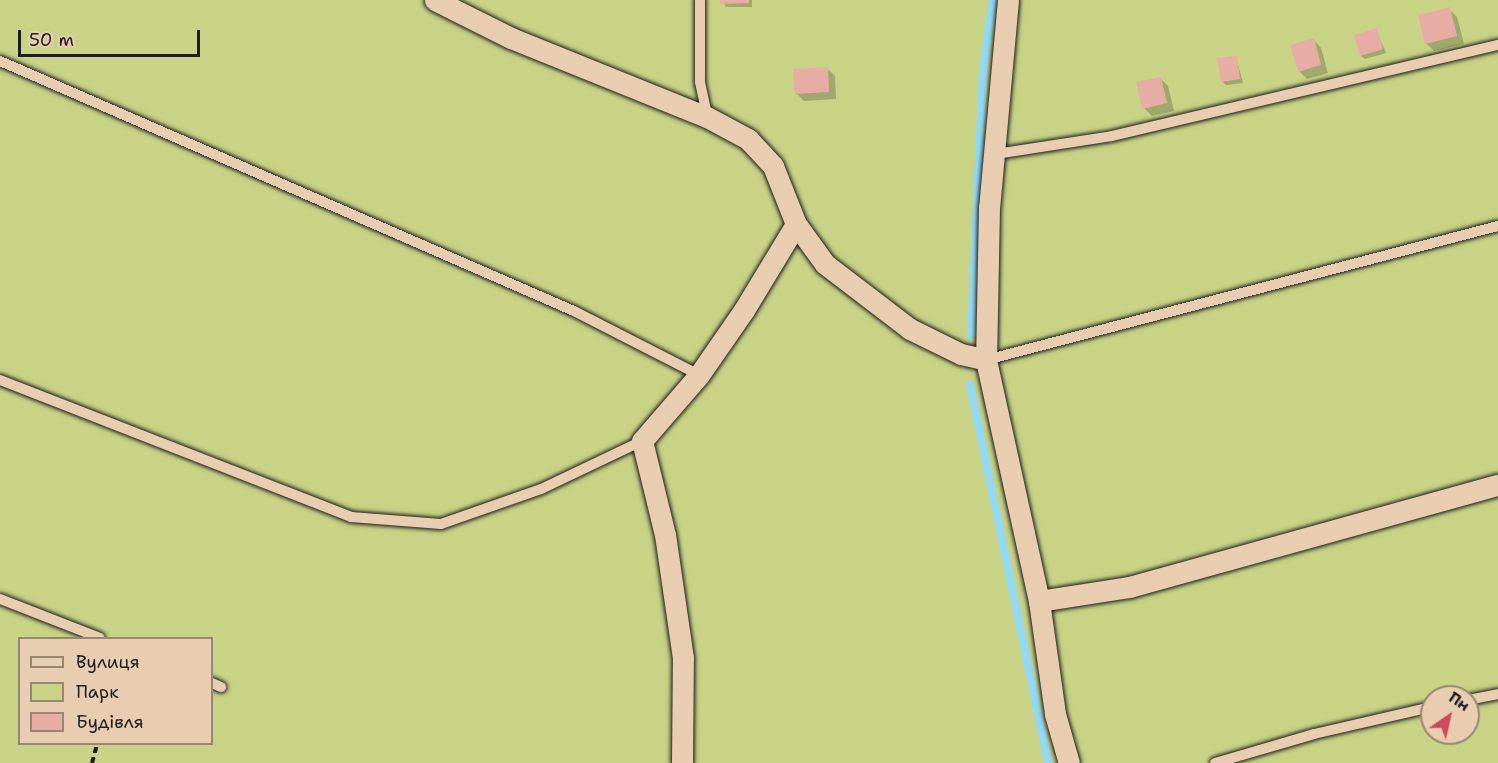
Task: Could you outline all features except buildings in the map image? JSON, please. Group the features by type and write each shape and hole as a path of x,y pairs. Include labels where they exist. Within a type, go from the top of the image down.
{"street":[{"path":"435,0 511,38 707,117 748,139 773,166 796,224 825,264 910,329 961,354 986,360"},
{"path":"1008,0 996,154 989,207 986,360 1039,602 1055,714 1069,763"},
{"path":"682,763 683,658 664,536 642,441 699,375 796,224"},
{"path":"1039,602 1129,587 1498,485"}],"lane":[{"path":"700,0 700,82 707,117"},
{"path":"996,154 1112,136 1498,45"},
{"path":"0,61 574,311 699,375"},
{"path":"986,360 1498,226"},
{"path":"0,380 351,517 441,524 541,489 642,441"},
{"path":"0,599 95,637"},
{"path":"1480,698 1498,694"},
{"path":"1215,763 1314,734 1420,710"}],"path":[{"path":"92,763 97,745"}],"green space":[{"path":"0,0 1498,0 1498,763 0,763"}],"waterway":[{"path":"971,335 983,70 993,0"},
{"path":"970,385 1048,763"}]}
